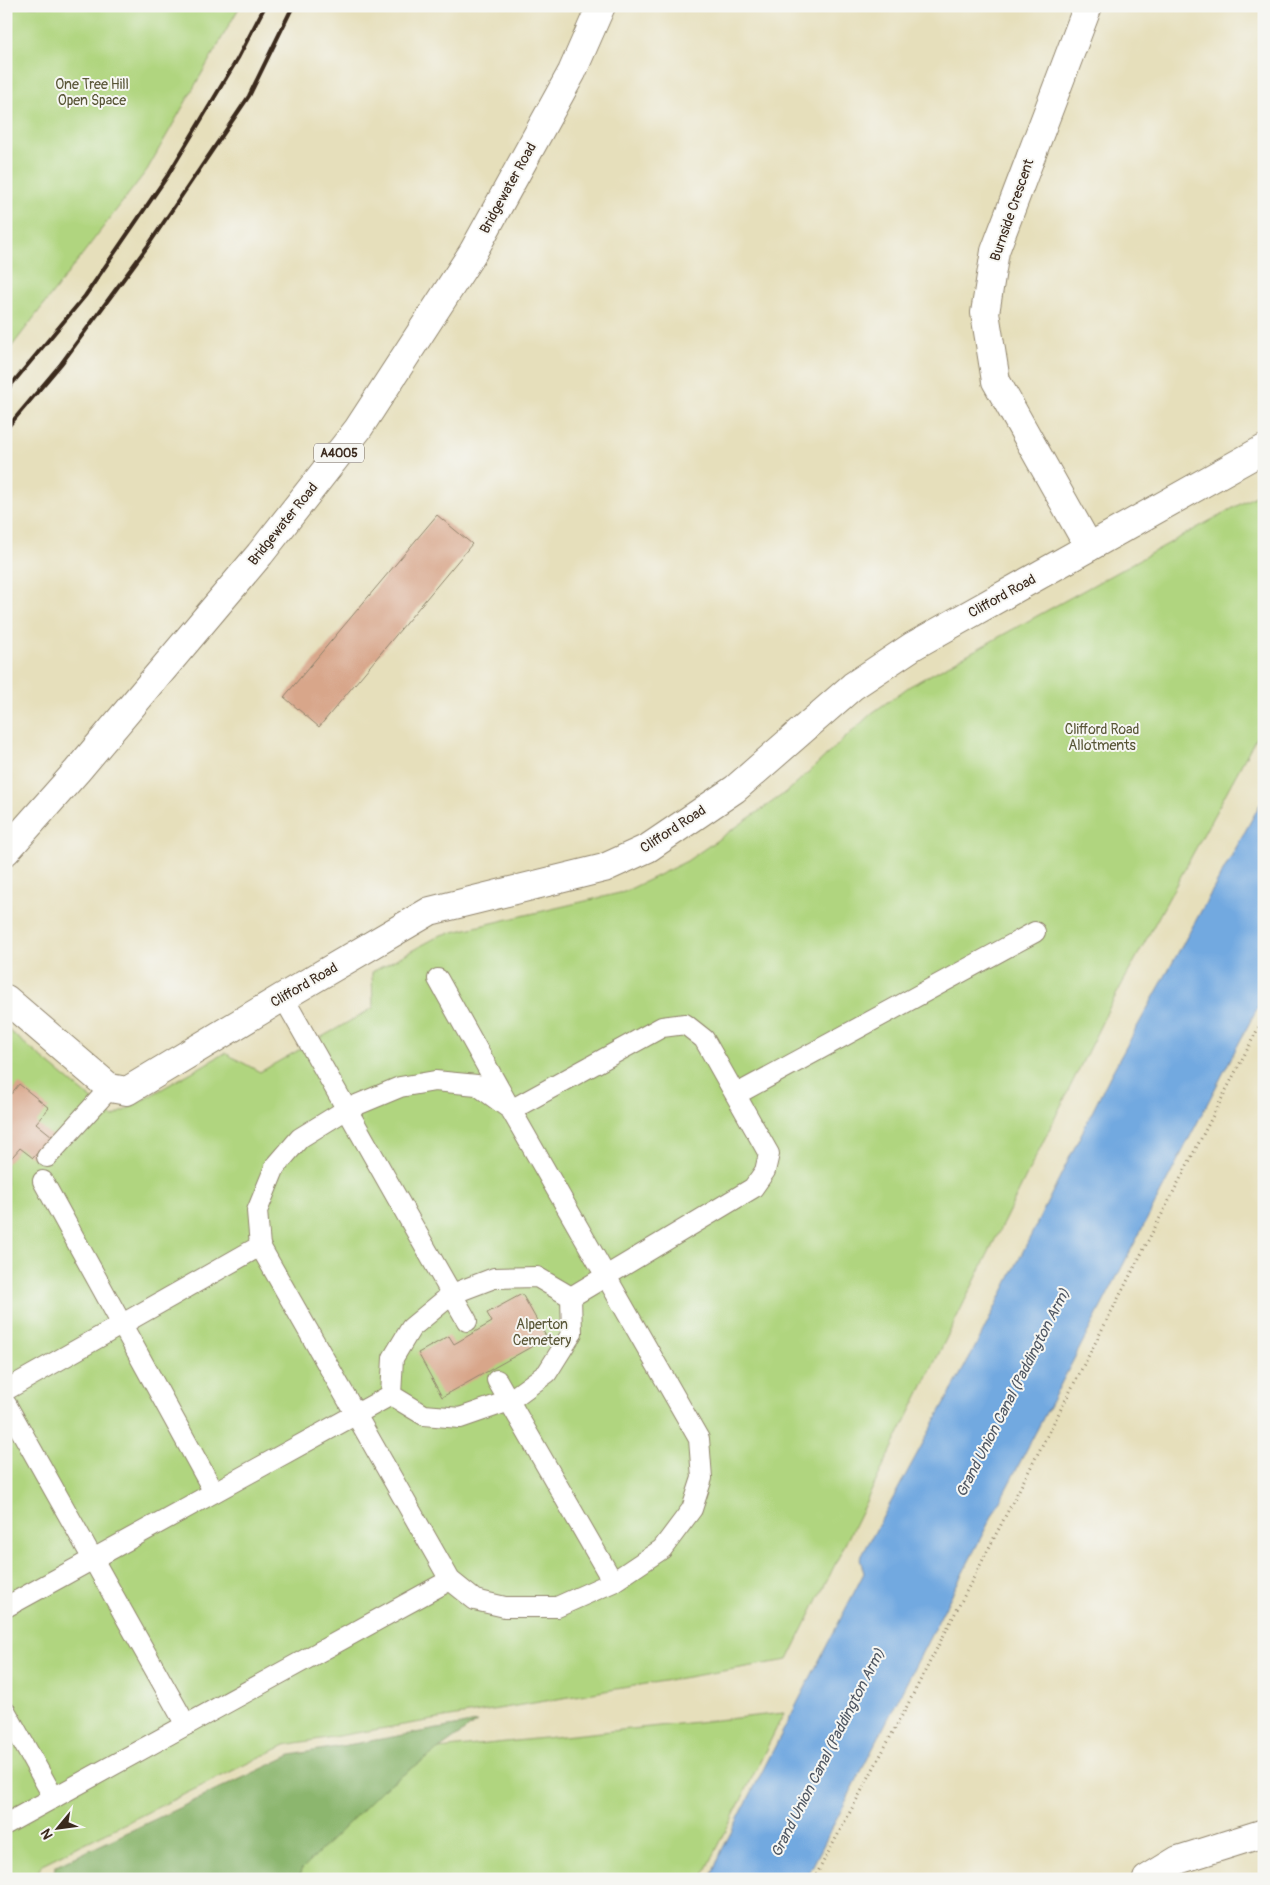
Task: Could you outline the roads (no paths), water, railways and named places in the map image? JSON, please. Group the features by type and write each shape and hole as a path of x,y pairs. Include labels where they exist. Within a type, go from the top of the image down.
{"street":[{"name":"Bridgewater Road","path":"6,851 77,771 260,554 358,429 473,252 572,72 601,6"},
{"name":"Burnside Crescent","path":"1088,6 995,251 985,313 996,381 1089,547"},
{"name":"Clifford Road","path":"110,1088 127,1091 430,911 604,868 648,848 734,789 853,686 913,646 1264,449"},
{"path":"6,999 110,1088"},
{"path":"1147,1879 1178,1860 1264,1833"}],"lane":[{"path":"736,1094 1034,932"},
{"path":"438,979 699,1439 702,1478 692,1509 662,1549 613,1582 557,1607 505,1607 475,1600 450,1580 357,1413 260,1246 257,1211 275,1167 300,1138 347,1109 400,1087 435,1081 477,1085 511,1110"},
{"path":"283,997 466,1321"},
{"path":"511,1110 662,1027 684,1024 704,1039 769,1154 766,1171 753,1188 572,1297"},
{"path":"47,1157 110,1088"},
{"path":"43,1181 214,1492"},
{"path":"6,1390 260,1246"},
{"path":"391,1396 393,1358 411,1328 452,1294 494,1278 537,1277 572,1297"},
{"path":"391,1396 424,1415 460,1418 509,1401 547,1373 572,1333 572,1297"},
{"path":"497,1380 613,1582"},
{"path":"6,1607 391,1396"},
{"path":"6,1404 186,1725"},
{"path":"6,1824 450,1580"},
{"path":"6,1712 54,1798"}],"water":[{"name":"Grand Union Canal (Paddington Arm)","path":"1264,797 1264,995 993,1514 806,1879 710,1879 722,1850 864,1573 860,1559 979,1340 1110,1076"}],"railway":[{"path":"6,391 85,296 168,175 238,58 265,6"},
{"path":"6,429 61,364 147,247 249,96 293,6"}],"park label":[{"name":"One Tree Hill Open Space","path":"92,92"},
{"name":"Clifford Road Allotments","path":"1102,738"},
{"name":"Alperton Cemetery","path":"542,1332"}]}
